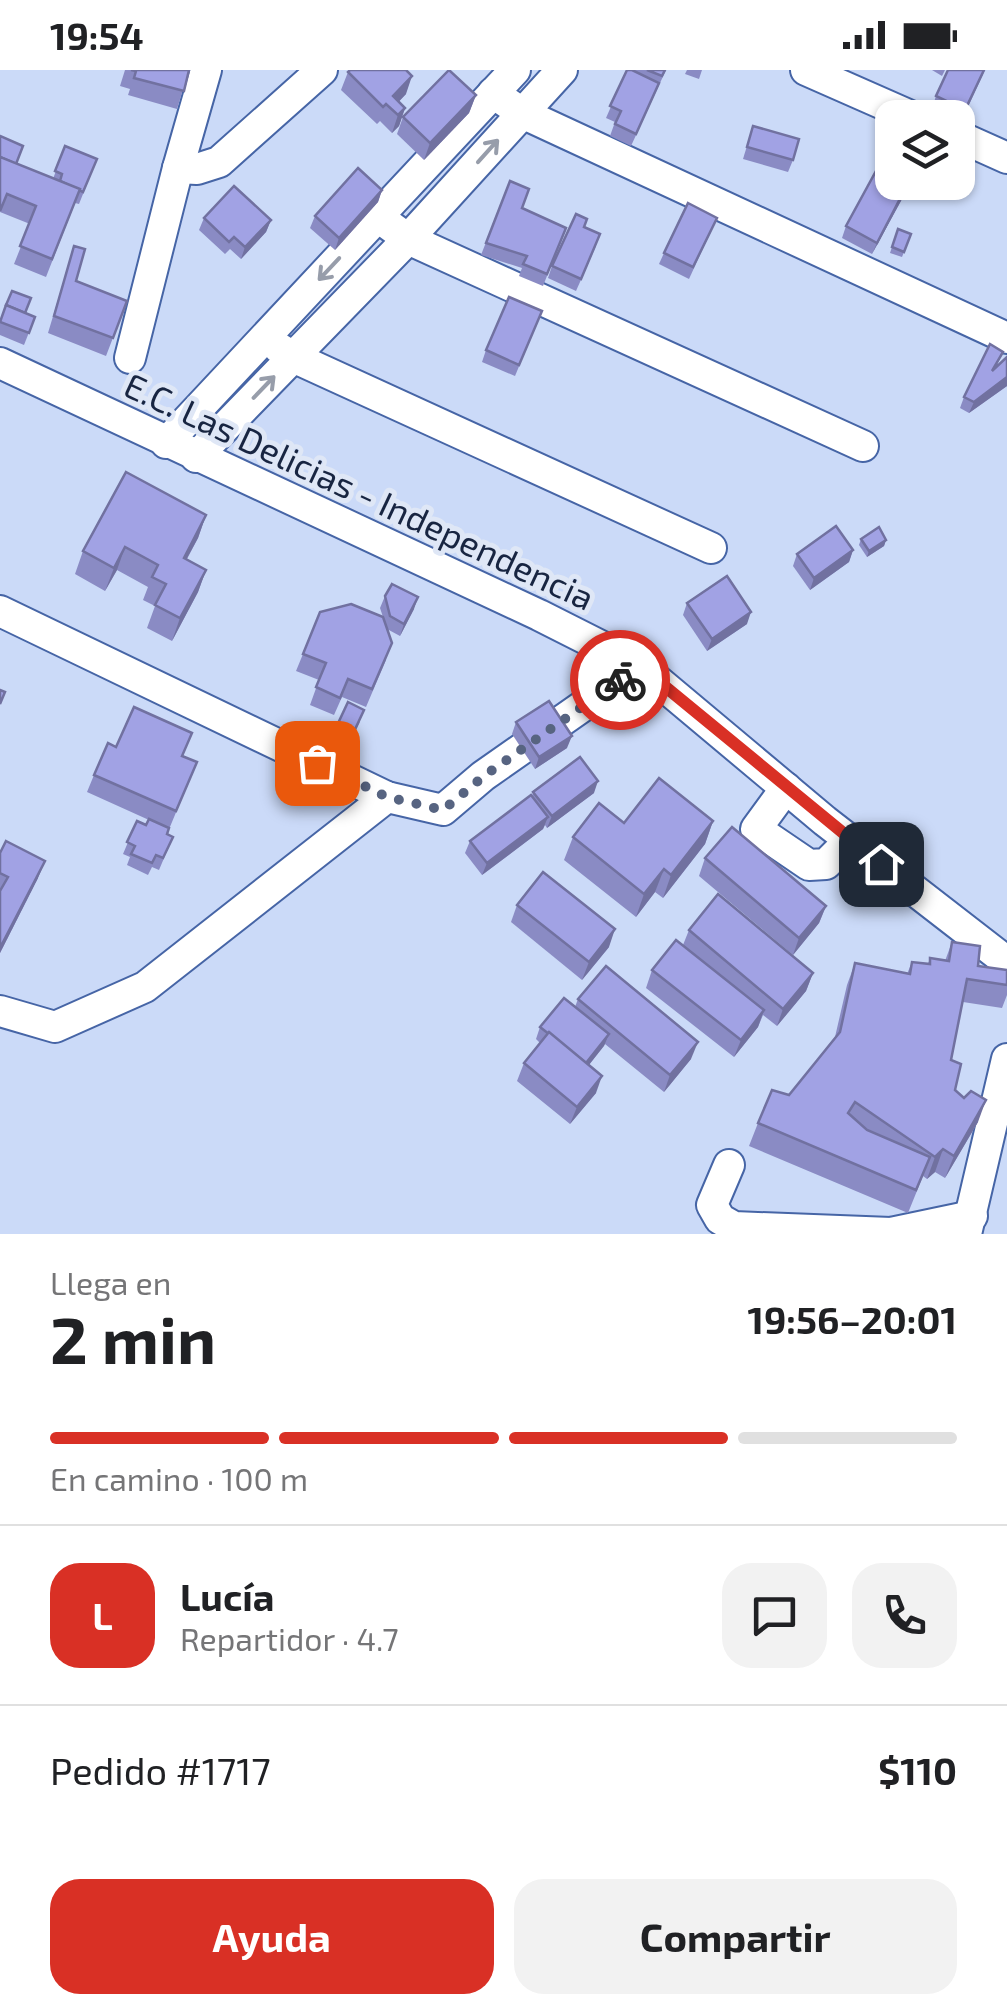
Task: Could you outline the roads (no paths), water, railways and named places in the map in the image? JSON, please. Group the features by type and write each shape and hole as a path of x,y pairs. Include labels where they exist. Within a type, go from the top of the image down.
{"street":[{"path":"130,358 206,70"},
{"path":"178,168 197,169 220,162 322,70"},
{"path":"166,442 515,70"},
{"path":"196,457 408,239 562,70"},
{"path":"806,70 875,100"},
{"path":"493,94 522,112 1007,338"},
{"path":"975,144 1007,158"},
{"path":"378,217 408,239 863,446"},
{"path":"265,338 293,357 711,548"},
{"name":"E.C. Las Delicias - Independencia","path":"0,363 539,614 640,666 850,840 1007,962"},
{"path":"0,611 387,797 443,810 484,776 640,666"},
{"path":"786,788 756,829 808,865 826,864 850,840"},
{"path":"0,1010 55,1026 146,988 387,797"},
{"path":"730,1164 712,1205 720,1219 734,1227 890,1234 951,1227 1007,1059"}]}
